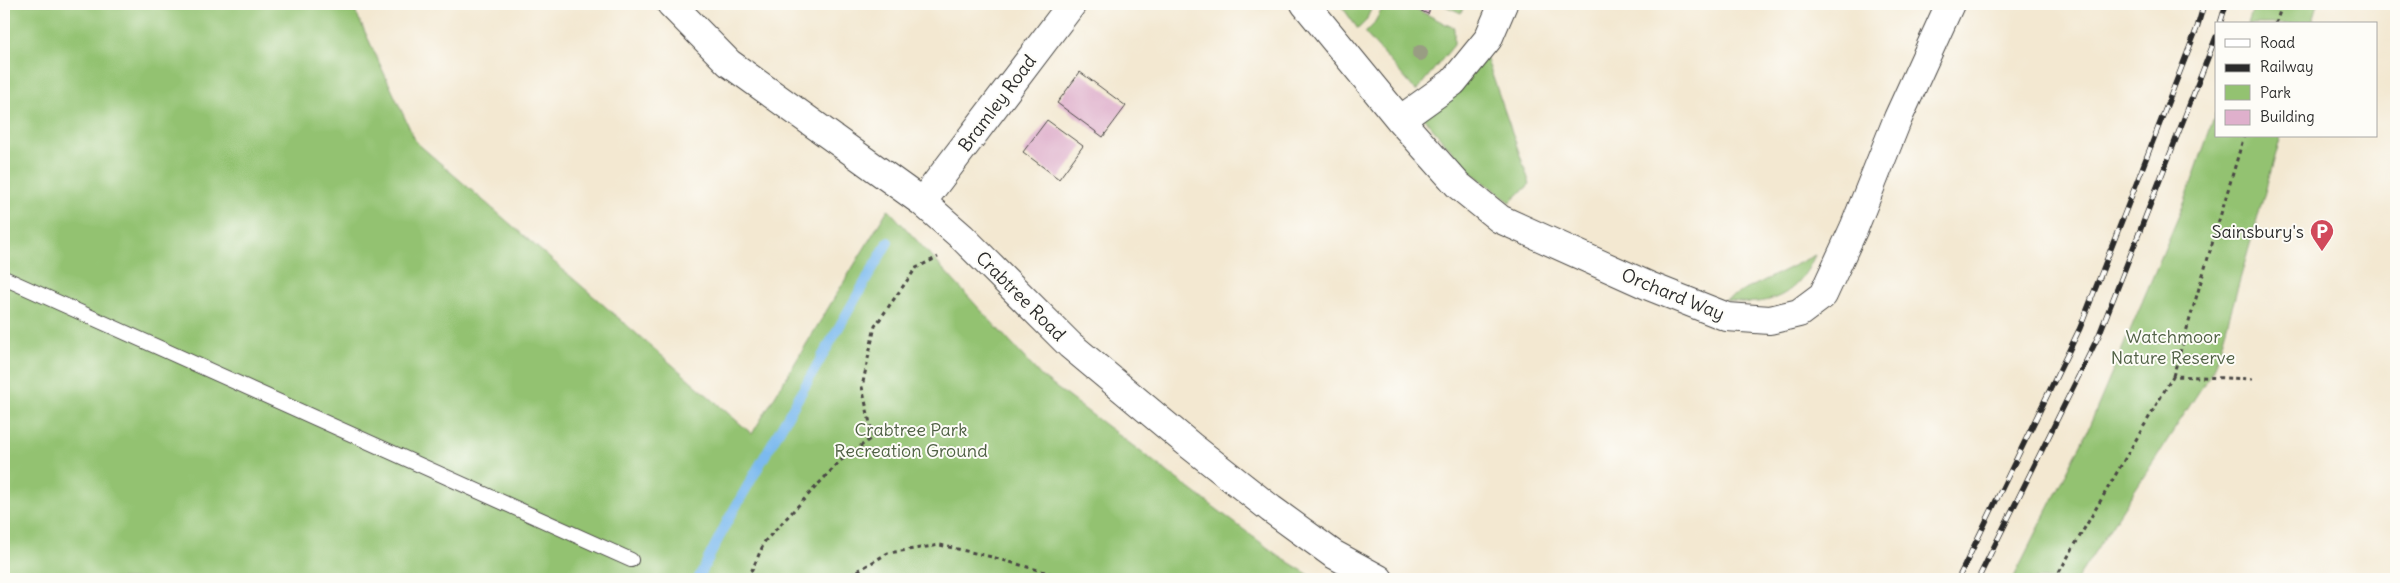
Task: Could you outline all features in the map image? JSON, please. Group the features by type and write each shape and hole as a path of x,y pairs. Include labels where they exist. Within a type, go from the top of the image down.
{"street":[{"name":"Crabtree Road","path":"671,4 729,63 922,202 962,237 1070,346 1184,440 1270,509 1325,549 1379,579"},
{"name":"Bramley Road","path":"922,202 1072,4"},
{"name":"Orchard Way","path":"1305,4 1400,120 1458,185 1500,219 1631,279 1727,317 1770,320 1799,313 1824,296 1854,228 1898,118 1950,4"},
{"path":"1400,120 1452,82 1488,40 1502,4"}],"lane":[{"path":"4,278 631,560"}],"path":[{"path":"2277,22 2282,4"},
{"path":"2055,579 2174,376 2243,138"},
{"path":"748,579 765,542 840,461 873,437 862,387 875,326 916,268 935,260 962,237"},
{"path":"2174,376 2253,379"},
{"path":"844,579 888,553 940,545 992,557 1070,579"}],"green space":[{"name":"Crabtree Park Recreation Ground","path":"4,4 352,4 416,142 752,434 888,209 1042,377 1280,557 1316,579 4,579"},
{"path":"1340,4 1373,4 1366,21 1358,29"},
{"path":"1385,4 1406,4 1454,28 1454,45 1416,91 1365,33 1373,25"},
{"path":"1441,4 1465,4 1461,13"},
{"path":"2254,4 2318,4 2313,22 2249,22"},
{"path":"1486,57 1530,184 1510,202 1468,170 1420,114"},
{"name":"Watchmoor Nature Reserve","path":"2215,115 2215,138 2280,138 2215,367 2077,579 2013,579 2086,434 2185,201"},
{"path":"1815,255 1799,281 1790,290 1779,296 1755,302 1725,300"}],"building":[{"path":"1406,4 1432,4 1428,14"},
{"path":"1080,72 1126,106 1103,137 1057,103"},
{"path":"1047,120 1083,146 1059,179 1023,152"}],"waterway":[{"path":"698,579 728,520 888,242"}],"railway":[{"path":"1958,579 2080,328 2197,28 2204,4"},
{"path":"2221,22 2226,4"},
{"path":"1978,579 2099,335 2215,40"}],"place":[{"name":"Sainsbury's","path":"2322,252"}]}
